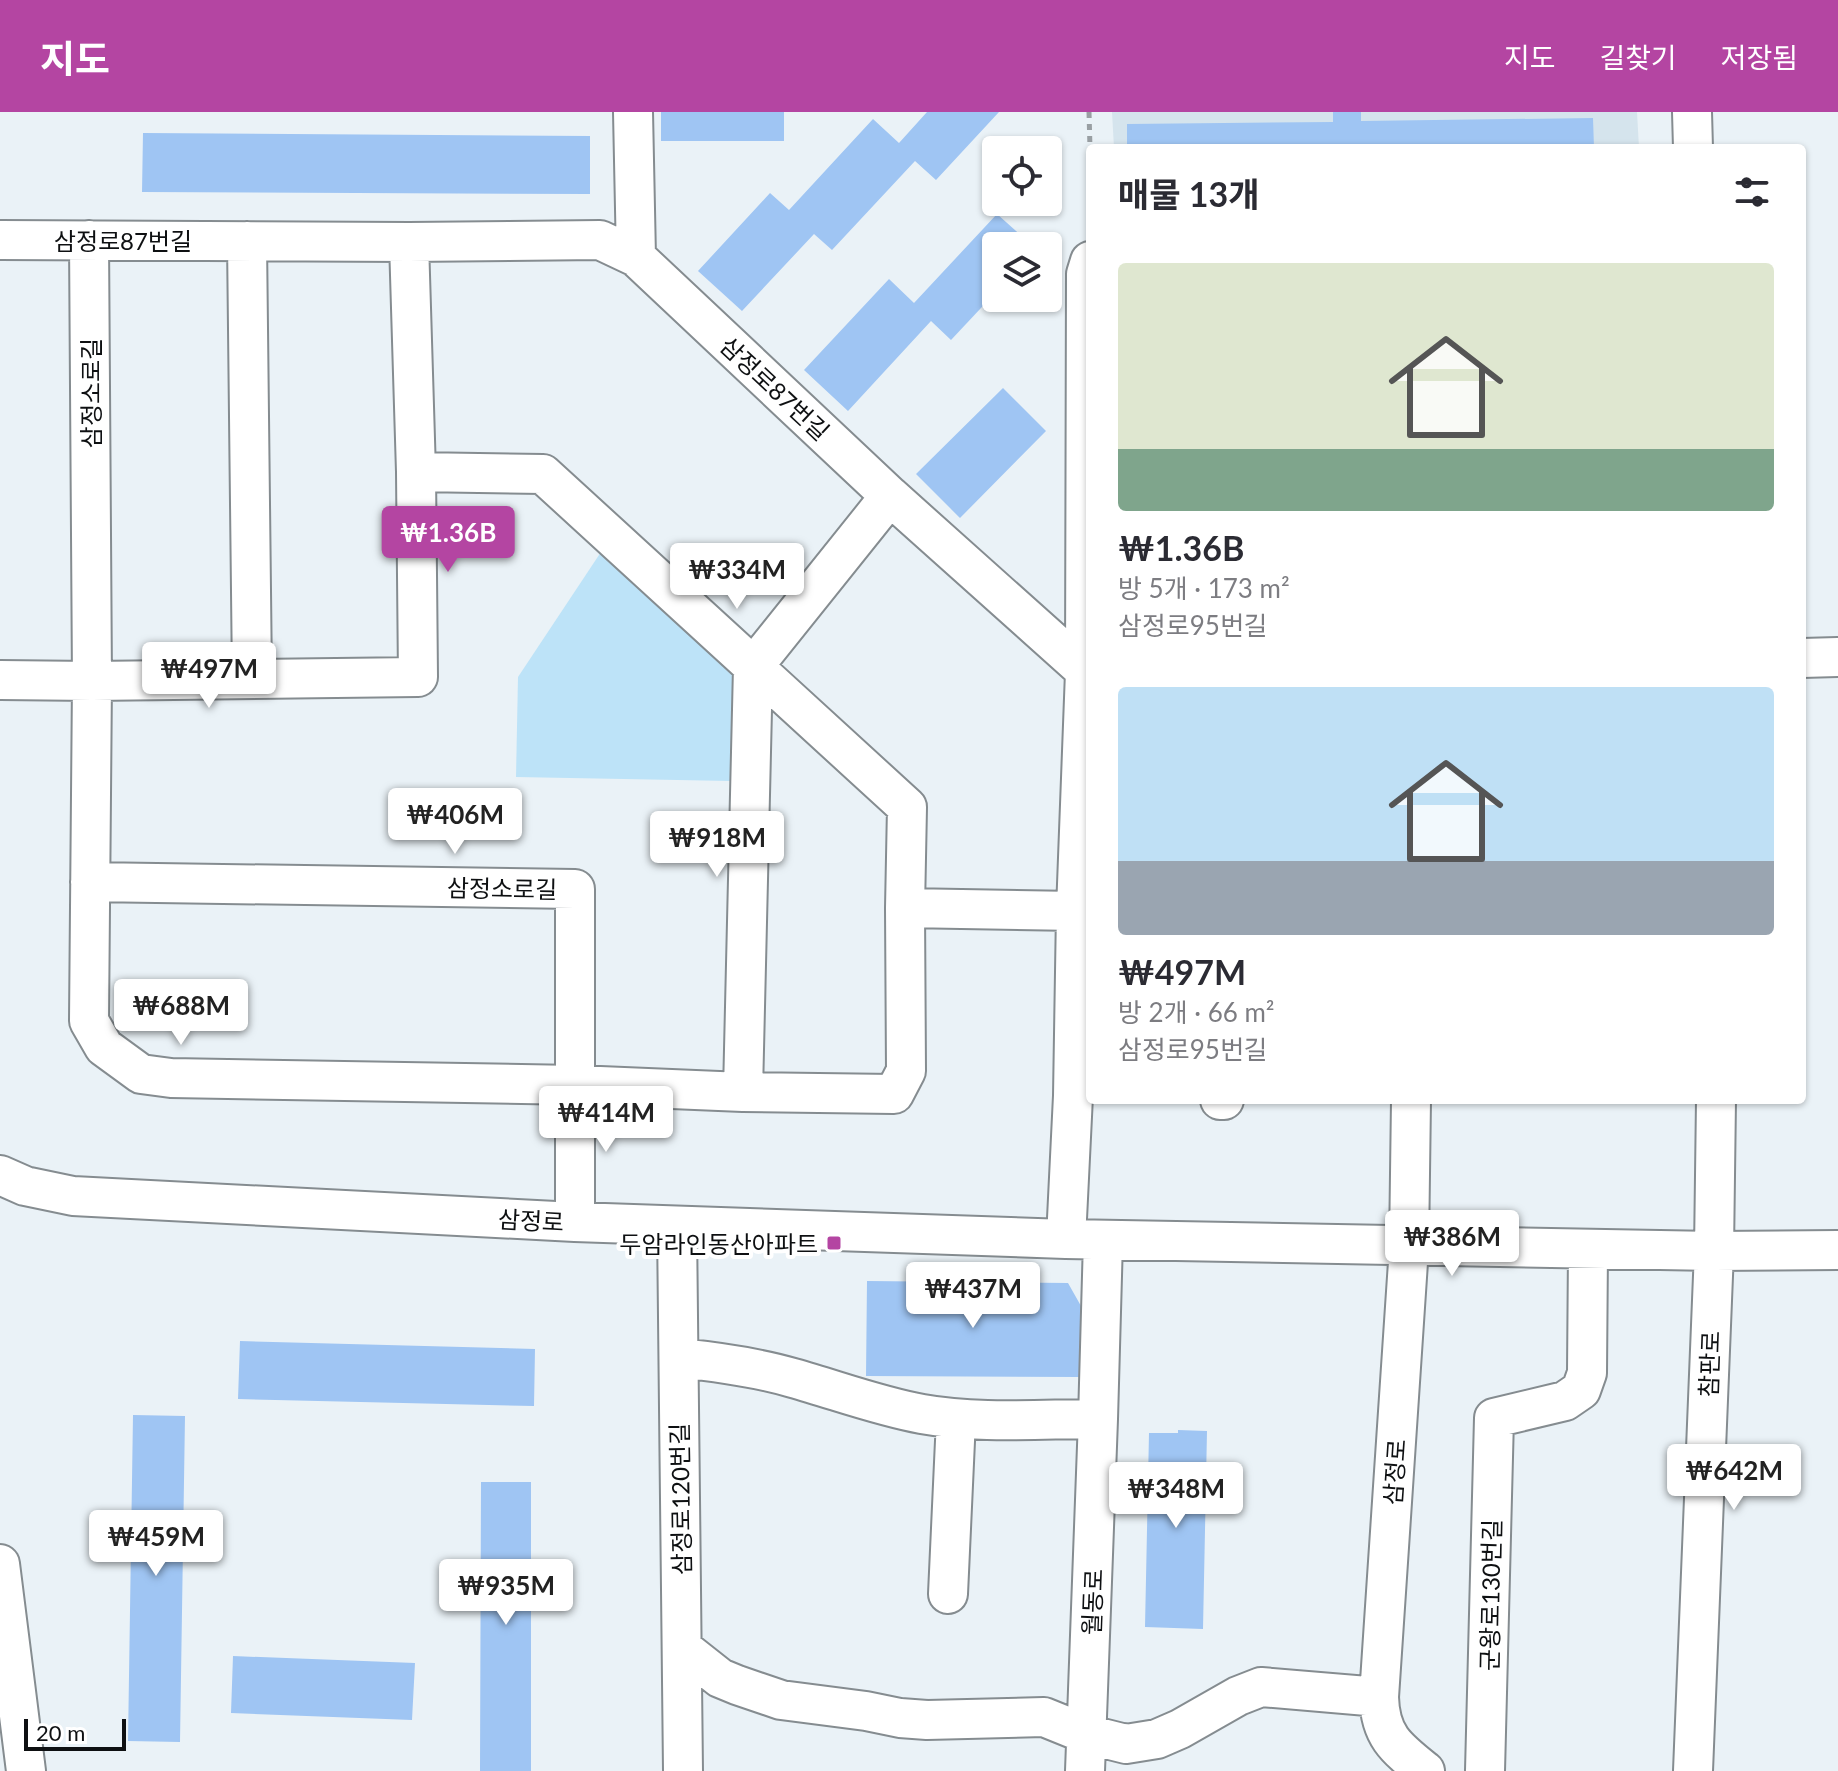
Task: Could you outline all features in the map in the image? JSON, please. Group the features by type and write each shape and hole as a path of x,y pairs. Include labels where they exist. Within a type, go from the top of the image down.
{"street":[{"path":"633,112 636,257"},
{"path":"1692,112 1693,144"},
{"name":"삼정로87번길","path":"0,240 600,240 636,257 890,496 1086,672"},
{"name":"삼정소로길","path":"89,240 92,681 89,1021 104,1047 141,1074 171,1078 894,1094 906,1071 907,807 543,474 416,472"},
{"path":"247,241 252,678"},
{"path":"0,680 418,677 409,242"},
{"path":"743,1092 753,667 890,496"},
{"path":"1806,658 1838,657"},
{"path":"1085,1240 1076,911 1086,714"},
{"name":"삼정소로길","path":"90,882 575,889 576,1085"},
{"path":"905,908 1076,911"},
{"path":"575,1222 576,1085"},
{"name":"삼정로","path":"1379,1697 1409,1247 1411,1104"},
{"name":"참판로","path":"1693,1771 1714,1251 1716,1104"},
{"name":"삼정로","path":"0,1175 25,1186 73,1196 575,1222 1085,1240 1588,1250 1838,1250"},
{"name":"삼정로120번길","path":"677,1226 683,1771"},
{"name":"월동로","path":"1085,1240 1098,1419 1086,1753"},
{"name":"군왕로130번길","path":"1485,1771 1494,1418 1565,1401 1581,1390 1587,1373 1588,1250"},
{"path":"679,1358 736,1364 792,1377 881,1405 956,1419 1098,1419"},
{"path":"948,1594 956,1419"},
{"path":"0,1564 26,1771"},
{"path":"682,1648 720,1678 781,1700 927,1720 1044,1717 1086,1753 1157,1739 1261,1687 1379,1697 1380,1715 1387,1735 1425,1771"}],"path":[{"path":"1089,112 1090,144"}],"shaded area":[{"path":"1112,112 1637,112 1639,144 1114,144"},
{"path":"605,546 734,671 731,781 516,777 518,677"}],"building":[{"path":"661,112 784,112 784,141 661,141"},
{"path":"927,112 999,112 936,180 915,161 832,250 814,234 742,311 698,271 770,193 789,210 873,119 899,143"},
{"path":"1333,112 1361,112 1361,121 1593,118 1594,144 1127,144 1127,124 1333,122"},
{"path":"143,133 590,136 590,194 142,192"},
{"path":"995,216 999,216 1017,232 982,232 982,307 951,340 931,321 848,411 804,370 889,279 914,303"},
{"path":"1003,388 1046,431 960,518 916,474"},
{"path":"867,1281 1068,1283 1081,1306 1080,1377 866,1376"},
{"path":"240,1341 535,1349 534,1406 238,1399"},
{"path":"133,1415 185,1416 180,1742 128,1741"},
{"path":"1178,1430 1207,1431 1203,1629 1145,1627 1149,1433 1178,1433"},
{"path":"481,1482 531,1482 531,1771 480,1771"},
{"path":"233,1656 415,1663 412,1720 231,1713"}],"place":[{"name":"두암라인동산아파트","path":"834,1243"}]}
